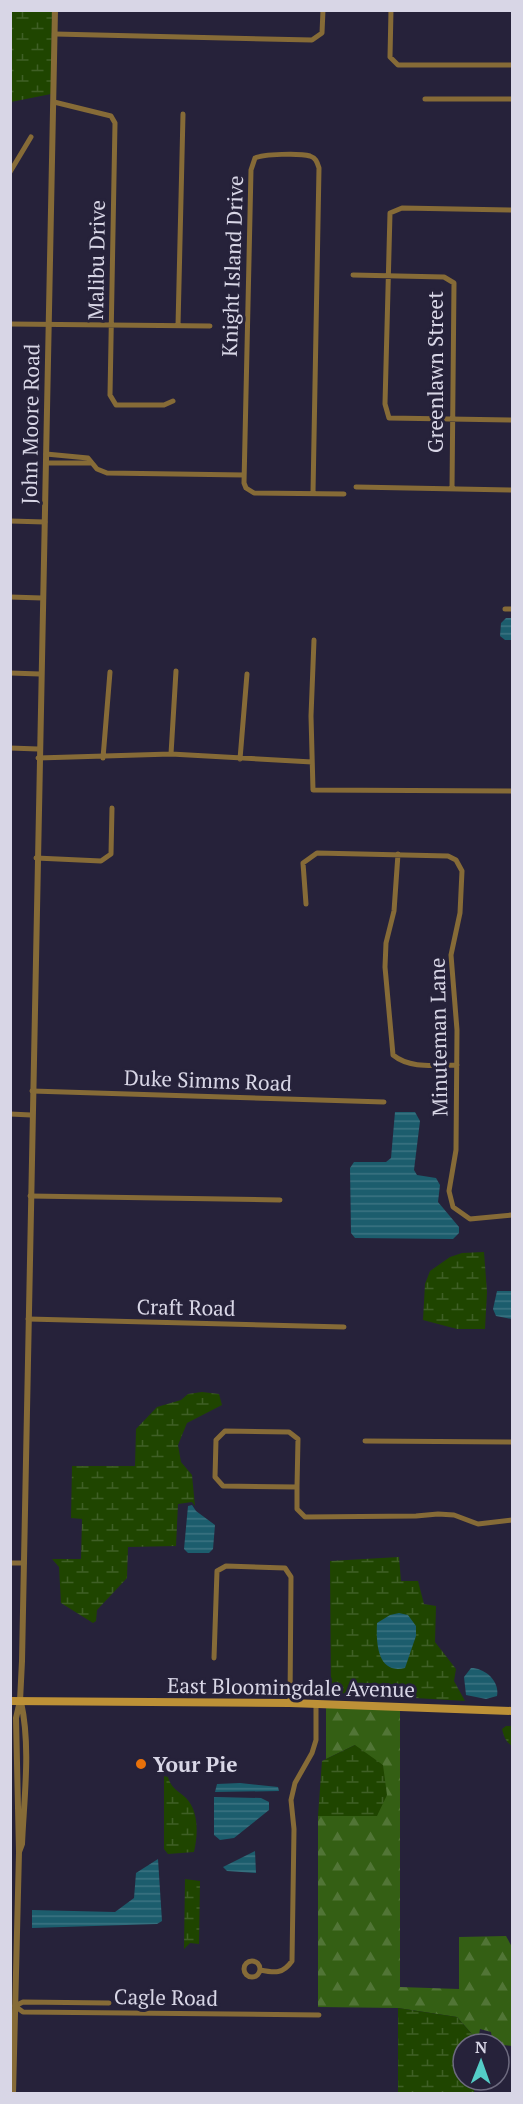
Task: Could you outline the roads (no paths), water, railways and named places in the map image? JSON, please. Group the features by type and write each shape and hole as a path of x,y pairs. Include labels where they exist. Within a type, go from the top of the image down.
{"main road":[{"name":"East Bloomingdale Avenue","path":"10,1701 290,1702 513,1711"}],"street":[{"name":"John Moore Road","path":"13,2094 15,2006 13,1955 19,1852 22,1844 25,1755 24,1717 20,1701 55,10"},
{"path":"55,34 312,40 321,36 323,10"},
{"path":"391,10 390,54 393,62 403,65 513,65"},
{"path":"425,99 513,99"},
{"name":"Malibu Drive","path":"54,102 111,116 115,123 110,394 116,405 164,405 173,400"},
{"path":"178,326 183,114"},
{"path":"10,172 31,137"},
{"name":"Knight Island Drive","path":"243,476 252,162 262,155 309,156 316,160 319,168 313,493"},
{"path":"513,210 402,208 390,213 385,404 389,418 513,420"},
{"name":"Greenlawn Street","path":"353,275 444,277 454,283 452,489"},
{"path":"10,324 210,326"},
{"path":"46,454 88,458 106,473 243,476 246,488 254,492 344,494"},
{"path":"46,463 92,463"},
{"path":"356,487 513,490"},
{"path":"10,521 45,522"},
{"path":"10,597 42,598"},
{"path":"505,609 513,609"},
{"path":"315,640 313,790 513,791"},
{"path":"171,754 176,671"},
{"path":"103,758 110,672"},
{"path":"10,673 40,674"},
{"path":"240,759 247,674"},
{"path":"10,748 38,749"},
{"path":"38,758 103,758 171,754 312,762"},
{"path":"36,858 101,861 111,854 112,808"},
{"name":"Minuteman Lane","path":"306,904 303,863 317,853 448,856 456,860 462,871 460,913 451,955 457,1029 456,1150 449,1191 453,1207 470,1219 513,1215"},
{"path":"398,854 394,911 386,943 385,967 393,1055 402,1063 456,1065"},
{"name":"Duke Simms Road","path":"32,1091 384,1101"},
{"path":"10,1114 31,1115"},
{"path":"30,1196 280,1200"},
{"name":"Craft Road","path":"28,1319 344,1328"},
{"path":"297,1487 223,1485 215,1477 216,1440 225,1431 290,1432 298,1438 297,1509 305,1517 438,1514 454,1515 478,1524 513,1520"},
{"path":"365,1441 513,1442"},
{"path":"10,1563 24,1563"},
{"path":"214,1658 217,1571 226,1566 285,1568 291,1577 290,1702"},
{"path":"260,1970 279,1973 287,1968 291,1960 294,1829 291,1800 295,1784 315,1744 316,1704"},
{"path":"15,2006 24,2002 109,2003"},
{"name":"Cagle Road","path":"15,2006 22,2012 319,2015"}],"water":[{"path":"506,618 512,618 512,640 505,640 500,636 501,623"},
{"path":"395,1112 415,1112 420,1121 414,1170 417,1175 436,1178 440,1185 438,1202 459,1227 459,1233 453,1239 355,1238 351,1233 350,1168 354,1162 386,1162 391,1158"},
{"path":"497,1291 512,1291 512,1319 496,1316 493,1309"},
{"path":"192,1505 196,1511 215,1525 213,1549 209,1553 188,1553 184,1549 188,1506"},
{"path":"399,1613 408,1615 416,1626 416,1636 405,1668 396,1669 389,1667 380,1655 377,1623 390,1615"},
{"path":"471,1668 481,1670 490,1676 496,1685 497,1696 486,1699 466,1695 464,1677"},
{"path":"240,1783 278,1787 279,1791 215,1792 217,1784"},
{"path":"214,1797 261,1798 269,1802 269,1810 234,1838 220,1840 214,1835"},
{"path":"255,1851 256,1873 227,1871 223,1867"},
{"path":"158,1859 162,1921 157,1924 32,1928 32,1910 115,1912 134,1898 136,1873"}],"place":[{"name":"Your Pie","path":"141,1764"}]}
